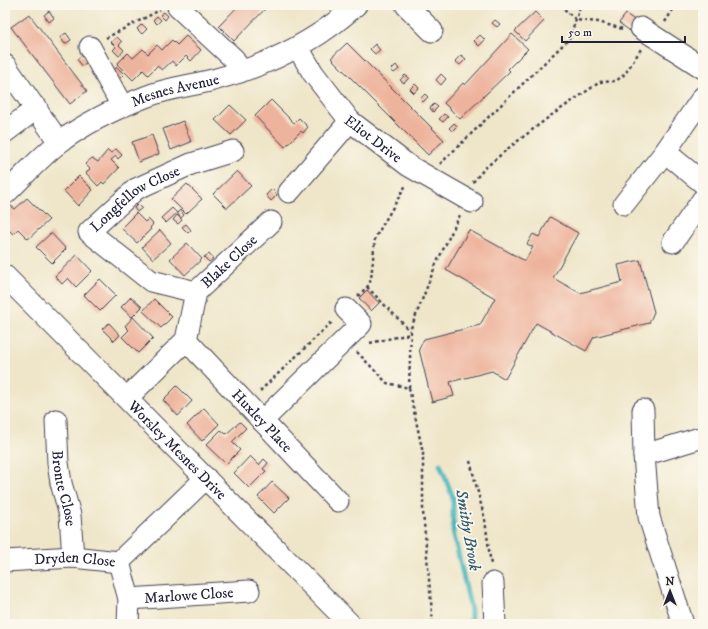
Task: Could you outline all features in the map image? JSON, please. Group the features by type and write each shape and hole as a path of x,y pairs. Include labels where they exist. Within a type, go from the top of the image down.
{"street":[{"name":"Mesnes Avenue","path":"5,194 59,142 122,106 168,89 240,72 298,48 324,31 356,5"},
{"path":"406,5 432,31"},
{"path":"171,8 234,59 240,72"},
{"path":"648,33 703,68"},
{"path":"90,47 122,106"},
{"name":"Eliot Drive","path":"298,48 313,73 350,121 409,166 467,199"},
{"path":"5,65 59,142"},
{"path":"624,204 664,152 703,97"},
{"path":"5,132 36,108"},
{"path":"288,192 350,121"},
{"name":"Longfellow Close","path":"196,292 151,281 89,232 136,189 192,164 233,151"},
{"path":"664,152 703,183"},
{"path":"673,242 703,199"},
{"name":"Blake Close","path":"186,340 196,292 271,222"},
{"name":"Worsley Mesnes Drive","path":"5,276 350,624"},
{"path":"262,421 349,343 360,324 346,309"},
{"path":"126,398 186,340"},
{"name":"Huxley Place","path":"186,340 338,501"},
{"path":"643,410 644,455 649,517 683,624"},
{"name":"Bronte Close","path":"56,420 58,464 61,483 70,515 73,557"},
{"path":"644,455 703,437"},
{"name":"Dryden Close","path":"5,561 73,557 120,562 206,478"},
{"path":"120,562 129,599 128,624"},
{"path":"493,583 494,624"},
{"name":"Marlowe Close","path":"129,599 249,591"}],"path":[{"path":"560,5 576,20 612,25 634,35 648,33 676,5"},
{"path":"428,177 569,39 581,5"},
{"path":"90,47 171,8"},
{"path":"433,624 423,512 423,453 409,388 410,333 436,264 467,199 485,168 549,117 600,82 616,81 625,74 641,49 651,43 648,33"},
{"path":"367,287 410,333"},
{"path":"349,343 410,333"},
{"path":"349,343 387,383 409,388"},
{"path":"470,461 485,520 493,583"}],"building":[{"path":"239,5 269,5 234,41 219,26"},
{"path":"49,11 54,18 49,22 44,15"},
{"path":"164,12 168,16 165,20 160,15"},
{"path":"535,12 544,21 525,41 515,31"},
{"path":"29,14 87,91 70,104 11,27"},
{"path":"626,14 640,24 633,33 619,23"},
{"path":"157,16 161,20 157,24 153,20"},
{"path":"495,20 500,24 497,27 492,23"},
{"path":"142,24 147,29 142,34 137,29"},
{"path":"66,33 71,40 65,44 60,37"},
{"path":"512,34 528,49 508,69 510,71 460,119 444,103 463,83 465,85"},
{"path":"480,35 485,40 479,46 474,41"},
{"path":"186,36 201,50 191,61 186,56 176,66 172,61 162,70 157,66 148,75 143,70 133,80 117,64 128,53 133,58 143,49 148,54 157,45 162,50 172,40 177,45"},
{"path":"117,37 122,42 119,45 124,50 119,56 113,50 116,47 111,42"},
{"path":"347,43 444,140 428,155 331,58"},
{"path":"375,44 380,50 375,54 370,49"},
{"path":"82,55 87,62 82,66 77,59"},
{"path":"461,55 466,59 460,65 455,61"},
{"path":"396,65 399,69 394,73 391,70"},
{"path":"117,67 124,74 117,81 110,74"},
{"path":"441,74 446,79 441,85 436,80"},
{"path":"405,75 409,78 404,83 400,80"},
{"path":"415,84 419,88 414,93 410,89"},
{"path":"425,94 428,97 423,102 420,99"},
{"path":"271,100 294,123 299,118 308,127 303,133 301,131 285,147 255,116"},
{"path":"434,104 438,107 433,112 430,108"},
{"path":"230,105 246,120 231,135 215,120"},
{"path":"444,114 448,117 443,122 439,119"},
{"path":"183,121 191,142 171,150 163,129"},
{"path":"454,123 457,126 452,131 449,128"},
{"path":"152,135 159,154 139,162 132,142"},
{"path":"116,149 122,155 118,159 116,156 111,160 119,168 104,184 102,182 98,186 86,173 90,169 85,164 92,158 98,162 108,150 111,153"},
{"path":"237,171 251,186 227,208 213,194"},
{"path":"79,176 93,190 78,206 64,191"},
{"path":"187,184 202,199 186,214 171,199"},
{"path":"272,189 277,195 271,201 266,195"},
{"path":"27,198 49,220 28,239 18,229 13,234 5,226 5,221 8,218 5,212 11,206 15,209"},
{"path":"138,204 142,208 137,212 134,208"},
{"path":"172,208 177,213 166,223 161,218"},
{"path":"180,210 184,215 181,218 177,213"},
{"path":"136,213 145,222 148,219 153,224 150,228 151,229 137,243 121,228"},
{"path":"177,215 182,220 178,224 173,220"},
{"path":"550,217 578,233 553,278 580,293 622,282 618,265 640,260 654,312 649,323 594,337 586,351 536,323 505,379 492,371 450,382 454,396 432,402 419,349 424,339 480,325 495,298 446,270 469,230 525,261 533,247 527,244 533,234 539,237"},
{"path":"186,224 191,230 188,233 182,227"},
{"path":"160,230 171,243 153,259 142,247"},
{"path":"51,233 66,249 52,263 36,247"},
{"path":"187,243 202,259 185,275 170,259"},
{"path":"209,254 213,259 209,262 204,257"},
{"path":"77,255 92,271 76,287 68,278 62,284 55,276"},
{"path":"100,279 116,295 100,311 84,295"},
{"path":"367,290 379,303 371,311 359,298"},
{"path":"131,297 142,307 132,317 121,307"},
{"path":"154,299 172,317 161,328 143,311"},
{"path":"133,317 153,338 138,353 122,337 129,330 125,326"},
{"path":"109,323 120,335 114,341 102,329"},
{"path":"177,386 192,401 178,416 163,400"},
{"path":"204,408 219,424 202,441 187,425"},
{"path":"240,422 246,428 232,442 240,450 226,464 206,445 221,430 226,434"},
{"path":"250,456 259,465 264,459 268,463 263,469 266,471 249,488 234,473"},
{"path":"272,482 289,498 274,513 258,497"}],"waterway":[{"name":"Smithy Brook","path":"440,464 453,498 453,531 471,610 471,624"}]}
